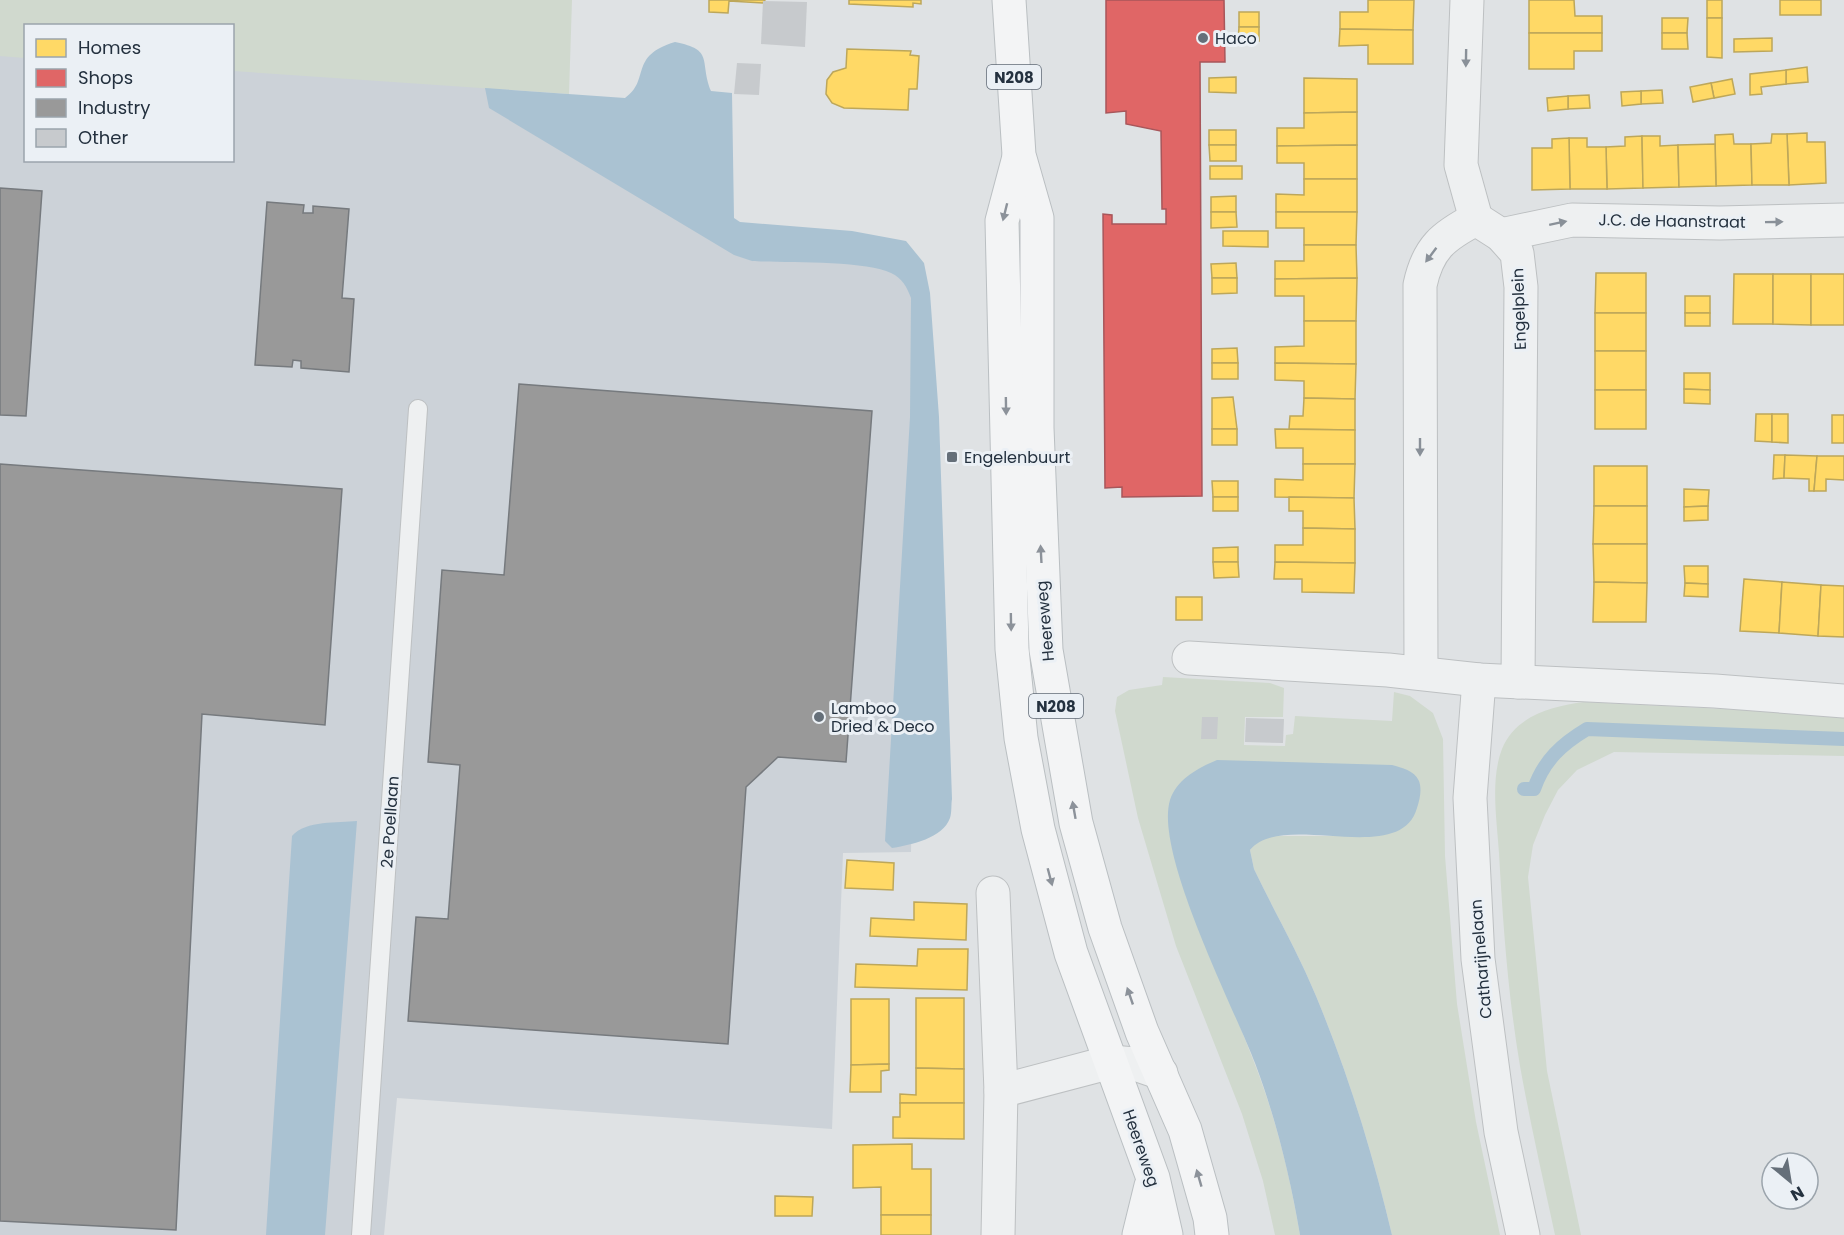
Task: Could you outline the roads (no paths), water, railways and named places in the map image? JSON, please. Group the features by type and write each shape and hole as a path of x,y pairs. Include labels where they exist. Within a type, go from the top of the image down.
{"main road":[{"name":"Heereweg","path":"1009,0 1019,155 1037,218 1037,428 1046,650 1076,823 1106,928 1142,1032 1185,1130 1210,1218 1212,1235"},
{"name":"Heereweg","path":"1019,155 1002,220 1012,649 1021,738 1038,829 1071,953 1153,1178 1166,1235"},
{"path":"1139,1235 1153,1178"}],"street":[{"name":"Engelplein","path":"1467,0 1461,165 1488,227 1517,253 1521,287 1518,682"},
{"name":"J.C. de Haanstraat","path":"1488,227 1572,220 1720,223 1844,220"},
{"path":"1421,672 1420,285 1425,262 1447,234 1488,227"},
{"path":"1189,658 1421,672 1479,680 1715,691 1844,701"},
{"name":"Catharijnelaan","path":"1479,680 1470,798 1478,959 1501,1132 1524,1235"},
{"path":"993,893 1001,1091 998,1235"},
{"path":"1001,1091 1112,1062 1135,1064 1161,1073"}],"lane":[{"name":"2e Poellaan","path":"361,1235 418,410"}],"water":[{"path":"675,42 688,45 701,53 711,91 732,93 734,218 740,222 852,231 906,241 924,263 930,293 939,417 952,799 951,816 946,825 941,831 917,842 892,848 885,841 910,417 911,298 906,287 891,273 863,266 752,261 734,255 489,108 485,88 625,98 633,91 645,61 651,54"},
{"path":"1217,760 1392,765 1411,772 1419,781 1420,794 1417,808 1406,825 1388,834 1365,837 1287,835 1266,839 1250,850 1254,869 1309,980 1339,1054 1377,1174 1392,1235 1300,1235 1282,1148 1263,1084 1184,892 1168,824 1170,800 1178,786 1189,775"},
{"path":"357,821 325,1235 266,1235 292,836 305,827 332,822"}],"waterway":[{"path":"1524,789 1534,789 1543,770 1555,754 1587,729 1844,739"}],"place":[{"name":"Haco","path":"1203,38"},
{"name":"Engelenbuurt","path":"952,457"},
{"name":"Lamboo Dried & Deco","path":"819,717"}]}
